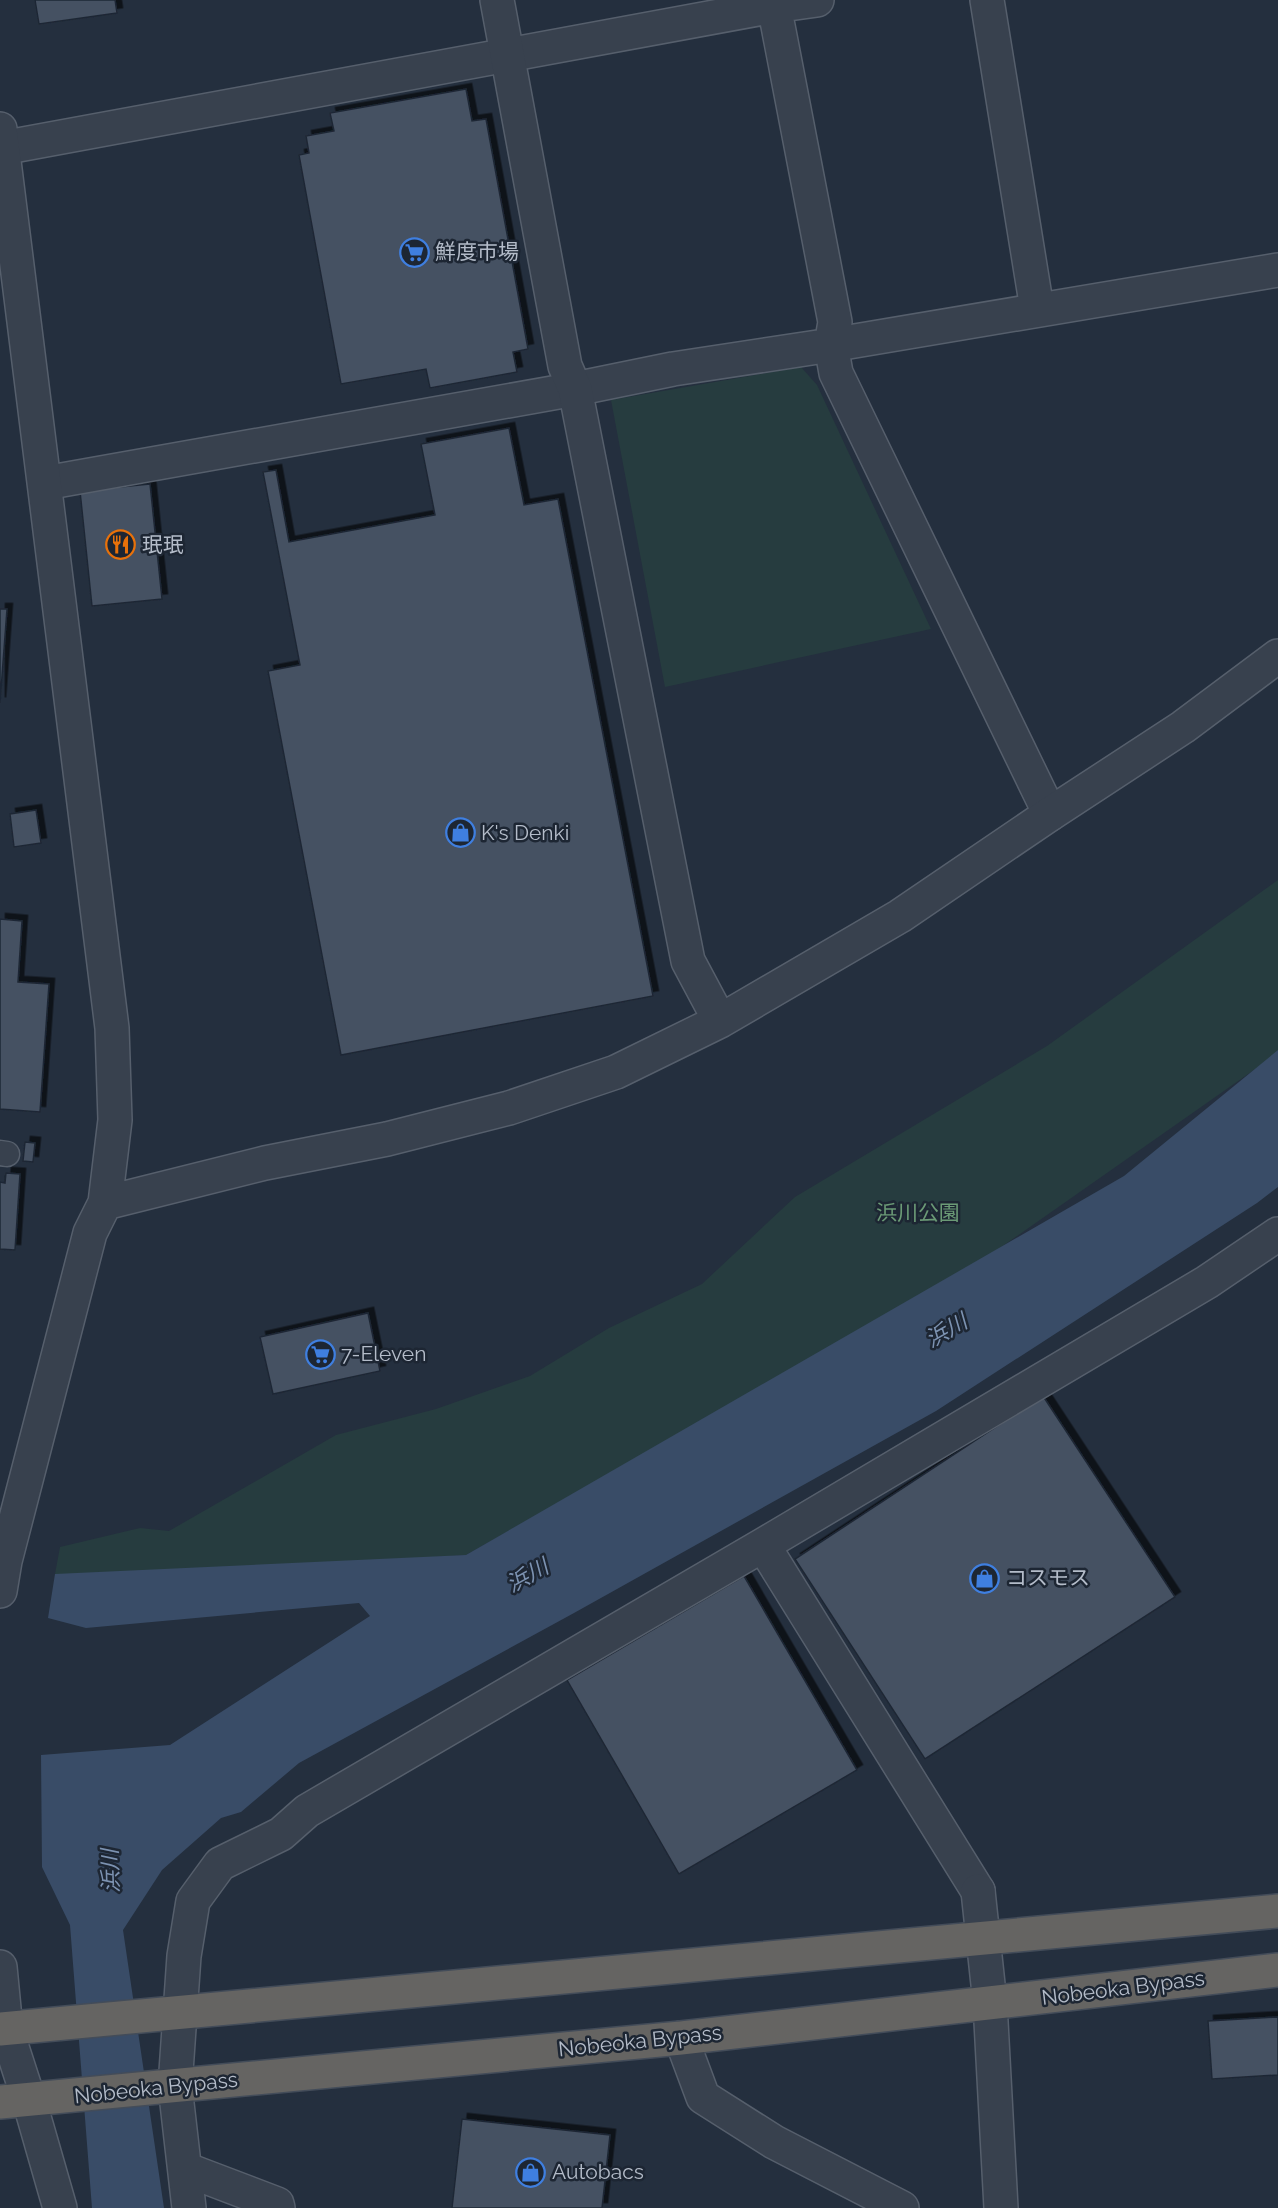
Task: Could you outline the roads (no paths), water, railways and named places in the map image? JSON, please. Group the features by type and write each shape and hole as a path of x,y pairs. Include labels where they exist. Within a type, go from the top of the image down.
{"highway":[{"path":"3,2029 145,2014 1278,1911"},
{"name":"Nobeoka Bypass","path":"15,2101 681,2038 1278,1970"}],"street":[{"path":"497,0 565,366 575,389 688,961 720,1021"},
{"path":"0,1591 8,1516 90,1233 105,1203 115,1120 112,1028 1,138 507,55 773,3 817,0"},
{"path":"987,0 1037,309"},
{"path":"773,3 835,322 831,345 836,373 1050,814"},
{"path":"45,483 575,389 673,369 831,345 1278,270"},
{"path":"105,1203 265,1164 387,1139 509,1108 616,1072 720,1021 900,916 1183,727 1278,656"},
{"path":"189,2208 185,2169 167,2088 193,1901 220,1864 281,1834 307,1811 1207,1282 1278,1234"},
{"path":"763,1545 978,1891 990,2003 1000,2208"},
{"path":"0,1967 3,2029 15,2101 60,2208"},
{"path":"681,2038 703,2097 774,2142 902,2208"},
{"path":"185,2169 277,2204 278,2208"}],"water":[{"name":"浜川","path":"1278,1050 1278,1187 1257,1203 936,1411 299,1763 241,1812 221,1818 162,1870 123,1930 164,2208 92,2208 70,1925 42,1867 41,1755 170,1745 370,1616 359,1603 86,1628 48,1618 55,1574 466,1555 1124,1176"}],"place":[{"name":"鮮度市場","path":"414,252"},
{"name":"珉珉","path":"121,545"},
{"name":"K's Denki","path":"460,833"},
{"name":"7-Eleven","path":"320,1354"},
{"name":"コスモス","path":"985,1578"},
{"name":"Autobacs","path":"531,2172"}],"park label":[{"name":"浜川公園","path":"918,1213"}]}
